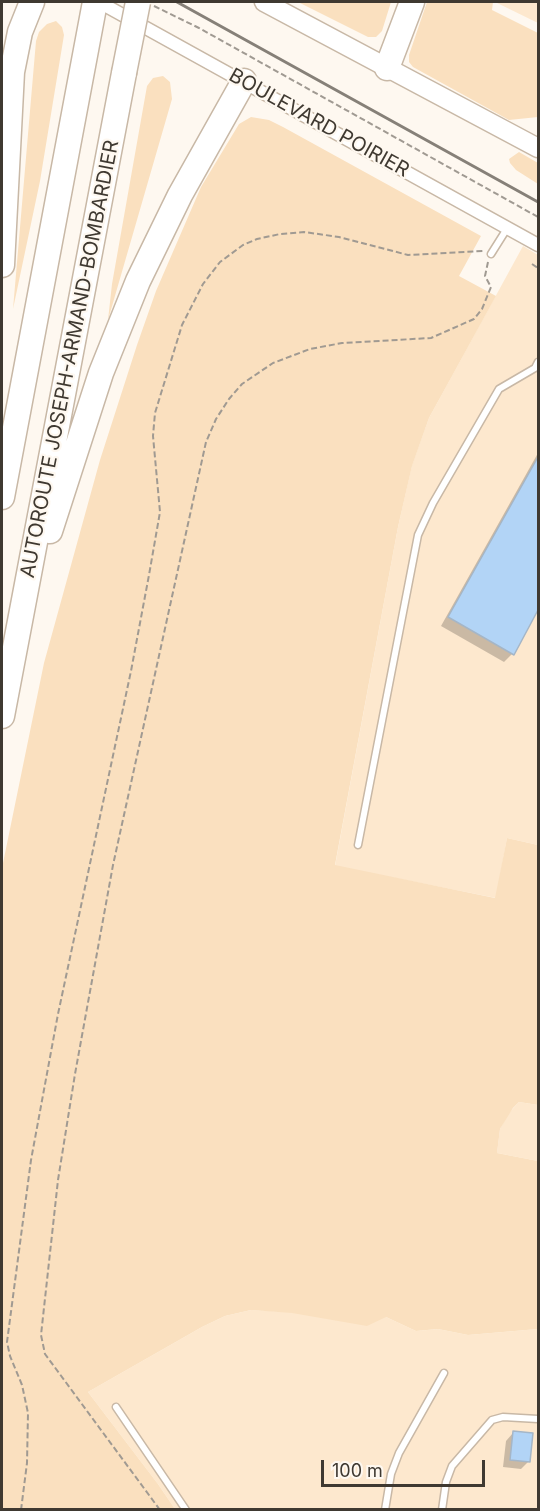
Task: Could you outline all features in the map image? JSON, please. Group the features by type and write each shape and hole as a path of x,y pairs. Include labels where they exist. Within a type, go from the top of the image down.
{"highway":[{"path":"2,265 12,72 19,38 32,2"},
{"name":"AUTOROUTE JOSEPH-ARMAND-BOMBARDIER","path":"2,497 97,2"},
{"path":"387,68 412,2"},
{"name":"AUTOROUTE JOSEPH-ARMAND-BOMBARDIER","path":"2,716 124,73 143,3"},
{"path":"20,618 101,373 138,281 180,195 244,81"}],"street":[{"name":"BOULEVARD POIRIER","path":"97,2 538,245"},
{"path":"264,2 538,148"}],"lane":[{"path":"491,254 508,227"},
{"path":"358,845 418,535 433,503 499,389 535,368 538,362"},
{"path":"385,1509 396,1458 444,1373"},
{"path":"116,1407 186,1509"},
{"path":"442,1509 446,1482 452,1467 492,1420 503,1417 538,1419"}],"path":[{"name":"BOULEVARD POIRIER","path":"143,3 208,33 538,217"},
{"path":"21,1509 27,1463 28,1413 22,1385 7,1342 31,1160 58,1014 131,670 160,512 153,435 154,413 182,326 203,284 220,262 243,245 268,236 294,233 324,234 408,255 481,251 491,254 485,270 491,288 482,309 474,319 431,338 342,343 310,349 273,363 242,384 229,399 216,419 206,442 111,877 58,1180 41,1335 45,1354 160,1509"},
{"path":"532,264 538,268"}],"shaded area":[{"path":"298,2 391,2 382,31 376,37 368,37"},
{"path":"427,2 493,2 492,10 538,33 538,117 509,120 413,67 409,62 409,55"},
{"path":"495,2 538,2 538,23"},
{"path":"56,21 62,27 64,35 40,181 13,309 36,41 39,32 47,24"},
{"path":"163,76 170,82 172,99 108,320 112,284 147,86 153,78"},
{"path":"251,117 269,120 283,127 481,236 459,276 496,296 429,418 412,466 398,527 335,865 495,898 507,838 538,845 538,1105 519,1102 513,1108 500,1129 497,1153 538,1161 538,1329 468,1335 438,1329 416,1331 386,1317 367,1326 292,1313 251,1310 225,1316 88,1392 175,1509 2,1509 2,868 44,663 100,460 137,345 156,291 201,187 239,124"},
{"path":"519,152 538,163 538,184 516,170 510,163 509,159"},
{"path":"523,246 538,255 538,845 507,838 496,898 335,866 398,527 412,465 429,418"},
{"path":"519,1102 538,1105 538,1161 497,1153 500,1129 508,1114"},
{"path":"251,1310 386,1317 416,1331 438,1329 468,1335 538,1329 538,1509 175,1509 88,1392 202,1327 225,1316"}],"building":[{"path":"538,457 538,610 514,655 448,617"},
{"path":"513,1431 533,1433 530,1462 510,1460"}],"railway":[{"path":"177,2 538,202"}]}
